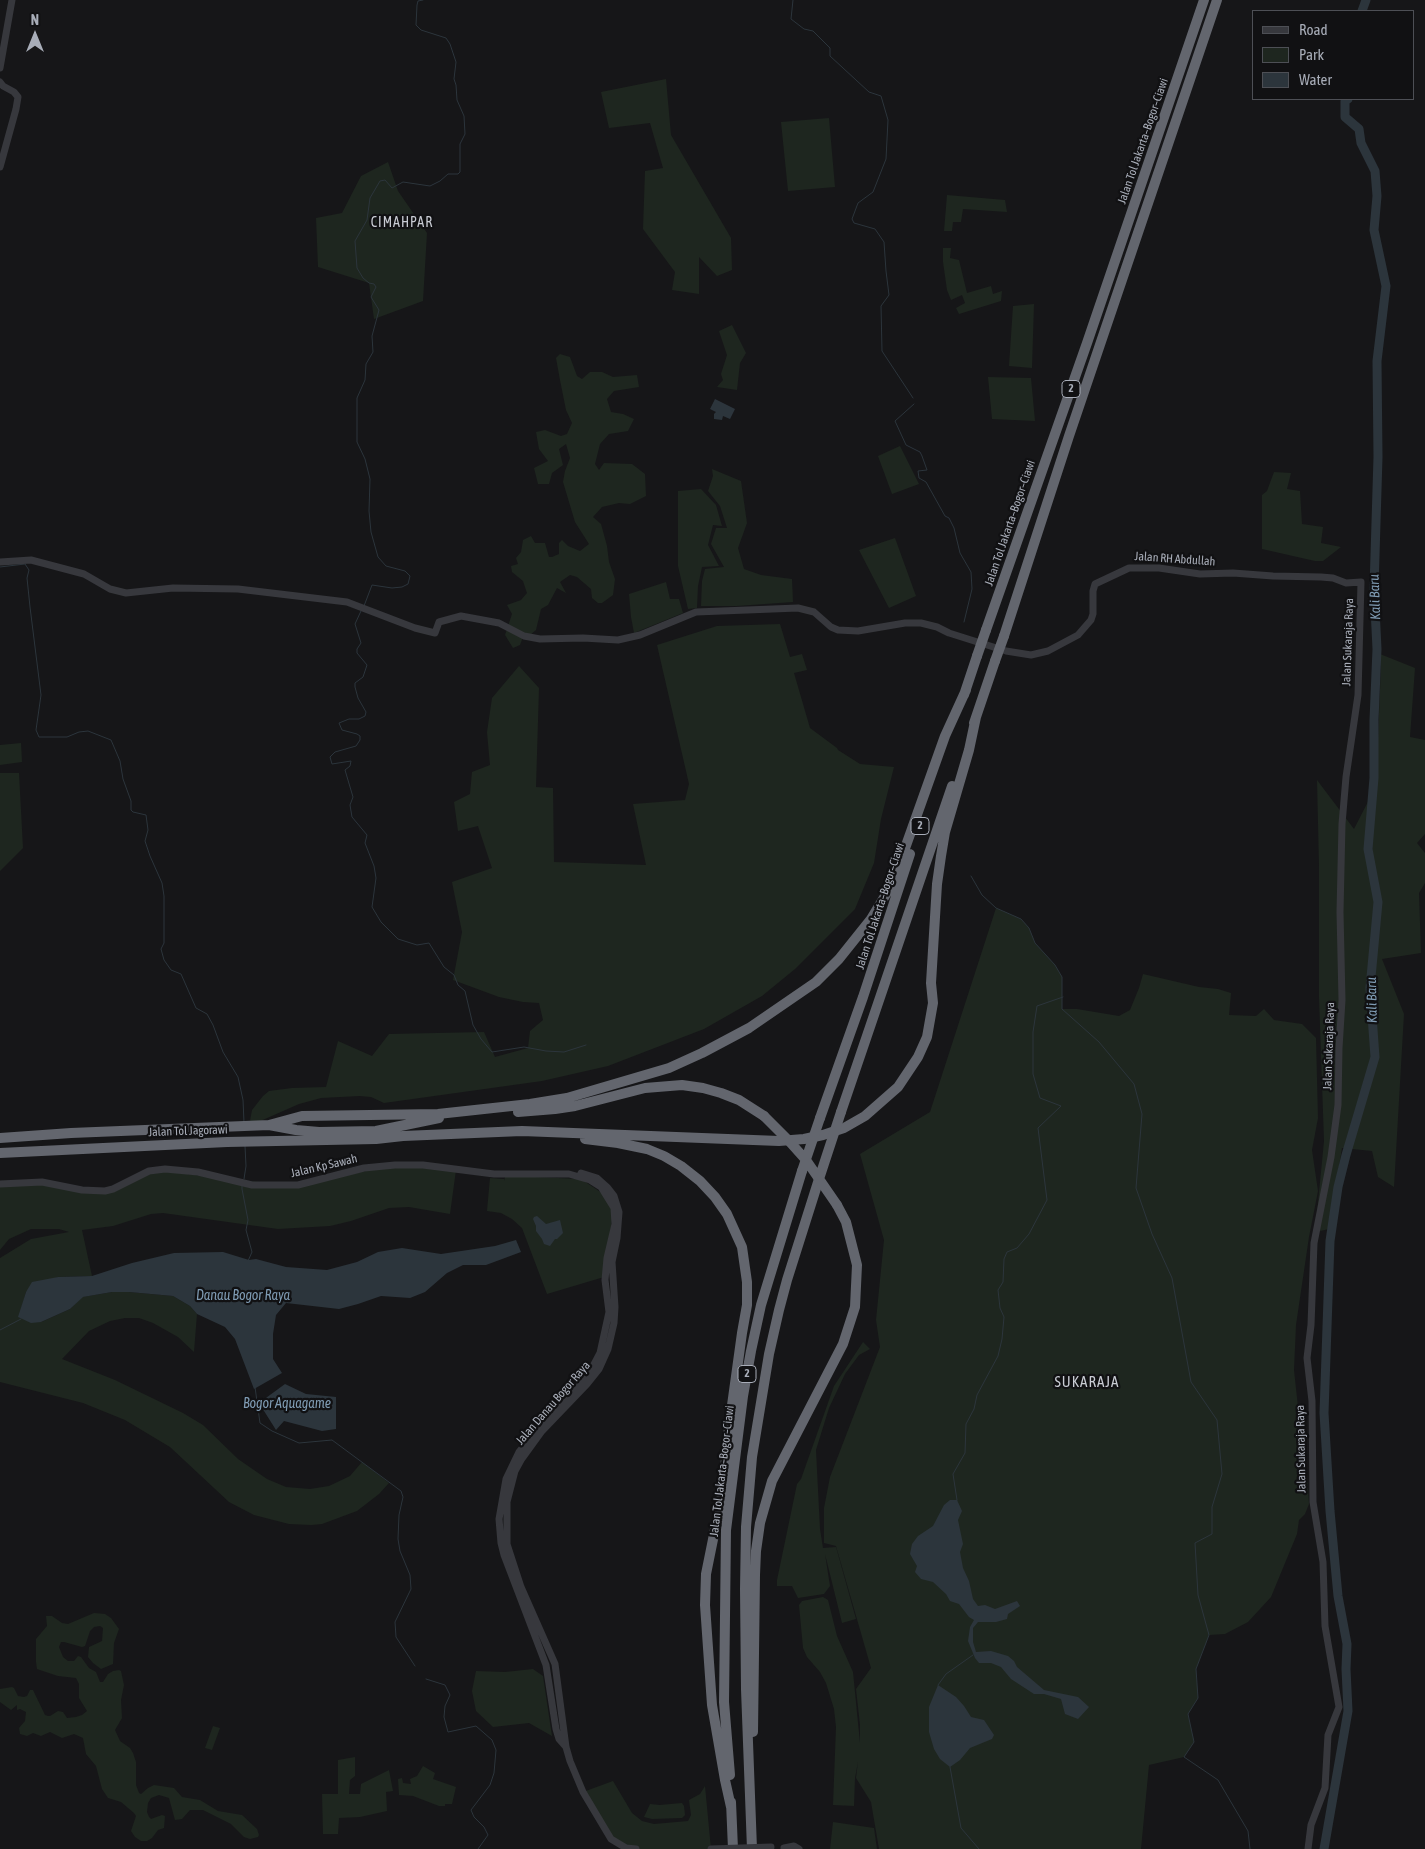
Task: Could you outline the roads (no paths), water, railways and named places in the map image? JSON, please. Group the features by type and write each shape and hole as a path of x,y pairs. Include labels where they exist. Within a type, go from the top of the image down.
{"highway":[{"name":"Jalan Tol Jakarta–Bogor–Ciawi","path":"733,1849 724,1702 726,1530 743,1396 761,1305 802,1170 863,997 977,656 1204,0"},
{"name":"Jalan Tol Jakarta–Bogor–Ciawi","path":"752,1849 745,1589 746,1528 752,1457 768,1354 779,1310 789,1272 841,1112 996,661 1072,427 1217,0"},
{"path":"1154,148 1166,151"},
{"path":"268,1125 302,1116 438,1114 567,1098 668,1068 766,1018 806,990 828,971 857,939 875,912 898,868 945,736 966,690"},
{"path":"376,1139 403,1136 523,1131 779,1141 823,1135 844,1128 865,1116 898,1087 918,1057 927,1037 933,1003 931,980 940,856 976,717"},
{"path":"268,1125 319,1132 376,1131 464,1115 555,1109 645,1088 682,1085 703,1088 739,1100 764,1116 790,1140 806,1160 837,1205 846,1222 857,1265 855,1307 843,1344 772,1481 760,1522 755,1574 753,1750 749,1793"},
{"name":"Jalan Tol Jagorawi","path":"0,1138 71,1133 268,1125"},
{"path":"376,1139 566,1138 589,1139 635,1146 664,1156 680,1166 700,1181 727,1214 742,1247 748,1282 748,1299 729,1427 723,1490 706,1574 705,1605 712,1705 731,1807"},
{"name":"Jalan Tol Jagorawi","path":"0,1153 227,1142 376,1139"}],"street":[{"path":"0,68 12,0"},
{"path":"0,83 18,97 0,167"},
{"name":"Jalan RH Abdullah","path":"0,562 31,560 84,574 110,589 135,593 173,588 238,589 347,602 368,612 435,633 439,622 460,616 499,623 524,636 540,639 590,638 618,640 640,635 696,612 798,608 814,612 831,627 838,630 858,631 905,623 921,623 936,626 949,633 1006,651 1026,655 1037,655 1072,639 1091,620 1095,584 1129,568 1159,568 1200,574 1233,573 1321,577 1333,578 1346,583 1361,582"},
{"name":"Jalan Sukaraja Raya","path":"1308,1849 1311,1825 1324,1794 1328,1735 1338,1707 1326,1637 1323,1562 1314,1509 1312,1401 1306,1358 1312,1302 1314,1243 1331,1157 1338,1106 1342,1000 1340,912 1342,824 1346,777 1358,695 1361,582"},
{"name":"Jalan Kp Sawah","path":"0,1184 42,1182 82,1190 105,1190 113,1189 149,1171 165,1169 185,1170 250,1185 298,1185 364,1168 395,1165 423,1165 494,1174 568,1174"},
{"name":"Jalan Danau Bogor Raya","path":"568,1174 576,1172 597,1178 607,1186 617,1203 619,1225 612,1262 615,1307 614,1323 608,1350 599,1369 542,1431 515,1471 507,1502 507,1544 509,1554 536,1623 555,1664 566,1747 583,1792 611,1839 626,1848 636,1849"},
{"path":"710,1849 771,1847 785,1849 794,1846 799,1849"}],"water":[{"path":"715,399 735,409 730,419 723,416 722,420 714,419 716,412 710,409"},
{"path":"537,1216 546,1224 560,1220 563,1233 550,1246 544,1244 536,1231 533,1219"},
{"name":"Danau Bogor Raya","path":"516,1240 521,1252 486,1265 463,1265 447,1273 425,1292 410,1298 381,1296 339,1309 286,1303 276,1315 273,1334 273,1359 282,1373 254,1389 235,1339 225,1327 197,1314 190,1306 173,1296 112,1292 83,1297 70,1309 41,1322 31,1323 18,1317 26,1292 32,1282 58,1277 92,1276 132,1263 174,1253 223,1252 249,1260 256,1259 286,1267 327,1270 357,1262 378,1252 402,1248 441,1254 495,1246"},
{"name":"Bogor Aquagame","path":"285,1384 306,1394 336,1397 336,1429 322,1431 284,1421 276,1430 259,1403"},
{"path":"950,1500 957,1500 962,1511 958,1520 963,1544 960,1552 973,1599 978,1606 985,1605 995,1609 1017,1601 1020,1606 1008,1614 1007,1619 996,1622 978,1622 973,1628 973,1642 976,1652 991,1651 1008,1656 1017,1667 1044,1690 1078,1697 1089,1707 1078,1719 1065,1714 1061,1699 1044,1694 1034,1694 1011,1679 1001,1667 991,1663 979,1663 968,1641 970,1627 974,1620 969,1617 959,1604 950,1601 946,1594 933,1582 921,1579 915,1572 917,1566 910,1554 912,1544 918,1536 933,1526 944,1505"},
{"path":"938,1685 956,1697 971,1717 984,1720 994,1735 992,1739 970,1748 960,1760 950,1767 940,1759 934,1749 929,1732 929,1707"}],"waterway":[{"path":"364,606 372,585 392,588 402,587 408,584 410,576 405,571 386,566 378,557 371,532 369,511 370,479 365,459 357,442 357,398 365,380 366,364 373,352 372,336 379,310 371,297 376,287 363,278 357,268 355,241 367,220 370,198 380,181 385,180 392,188 403,182 430,186 448,174 458,174 460,172 460,144 465,134 464,116 457,100 454,79 456,62 450,44 446,38 421,30 416,25 418,1 423,0"},
{"path":"793,0 791,19 804,29 813,31 830,48 830,56 869,92 881,96 888,120 886,159 873,192 858,203 852,219 854,223 875,229 884,242 889,295 881,306 882,351 913,398"},
{"name":"Kali Baru","path":"1362,10 1366,0"},
{"name":"Kali Baru","path":"1324,1849 1348,1711 1347,1644 1338,1596 1324,1413 1330,1241 1338,1187 1375,1057 1370,988 1378,902 1368,849 1374,778 1377,649 1374,588 1378,457 1377,361 1386,286 1374,230 1377,196 1375,171 1361,143 1359,129 1345,117 1346,100"},
{"path":"914,404 895,421 906,445 920,452 927,470 918,471 919,478 926,482 945,516 949,518 954,528 960,553 971,572 972,589 964,622"},
{"path":"0,567 25,564 29,570 27,578 41,695 36,730 39,737 67,737 79,732 88,731 111,740 120,761 123,779 131,801 131,810 146,815 148,830 145,841 162,883 164,896 164,943 161,949 164,960 171,970 181,974 196,1008 207,1014 213,1025 223,1052 238,1077 243,1100 244,1122"},
{"path":"361,611 355,624 361,643 357,653 367,665 363,677 355,683 355,687 358,698 366,712 365,716 359,719 349,719 339,723 342,730 357,734 360,736 360,740 356,746 335,752 330,757 332,764 351,761 350,766 345,770 353,797 350,805 352,817 367,835 365,843 374,866 376,878 372,907 381,922 398,939 417,945 429,943 444,967 454,975 458,985 465,991 473,1025 481,1039 492,1052 524,1047 564,1052 586,1045"},
{"path":"971,876 982,895 996,908 1021,919 1029,928 1035,943 1055,965 1062,977 1062,1009 1099,1042 1134,1084 1142,1114 1136,1188 1152,1234 1172,1278 1191,1382 1217,1420 1222,1474 1212,1507 1212,1534 1195,1543 1198,1595 1209,1635 1196,1669 1198,1698 1188,1714 1194,1742 1184,1757 1218,1780 1248,1831 1250,1849"},
{"path":"957,1500 953,1474 965,1453 966,1424 974,1409 977,1395 998,1356 1002,1339 1004,1317 1000,1308 998,1290 1003,1282 1004,1259 1007,1252 1017,1248 1029,1234 1047,1200 1038,1128 1061,1106 1040,1098 1033,1074 1033,1032 1037,1006 1063,997"},
{"path":"244,1179 246,1166 245,1146"},
{"path":"242,1185 248,1220 246,1230 252,1252 248,1261"},
{"path":"0,1330 21,1319"},
{"path":"255,1387 260,1423 272,1431 299,1443 332,1440 401,1491 403,1497 399,1515 398,1539 400,1551 410,1575 411,1589 395,1622 396,1637 415,1666"},
{"path":"938,1685 946,1674 973,1655"},
{"path":"426,1679 445,1685 450,1695 445,1706 444,1717 448,1732 476,1726 492,1740 496,1750 494,1773 490,1785 471,1810 488,1835 478,1849"},
{"path":"950,1767 961,1828 979,1849"}],"district":[{"name":"CIMAHPAR","path":"402,223"},
{"name":"SUKARAJA","path":"1087,1382"}]}
